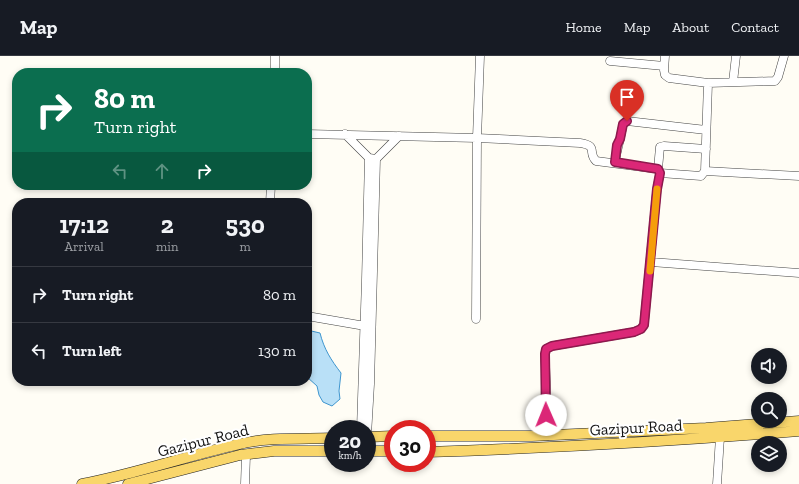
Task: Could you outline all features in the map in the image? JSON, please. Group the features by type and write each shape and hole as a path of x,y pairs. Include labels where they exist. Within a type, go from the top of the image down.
{"main road":[{"name":"Gazipur Road","path":"436,436 548,436 706,428 799,421"},
{"path":"436,443 644,436 799,426"},
{"name":"Gazipur Road","path":"436,452 720,438 799,431"},
{"name":"Gazipur Road","path":"82,484 124,475 240,444 266,440 324,438"},
{"path":"106,484 242,448 277,444 324,444"},
{"name":"Gazipur Road","path":"128,484 246,455 274,451 324,450"}],"street":[{"path":"275,56 275,68"},
{"path":"476,319 477,138 480,56"},
{"path":"665,56 665,75 669,78 708,83 775,81 778,77 784,56"},
{"path":"733,82 736,56"},
{"path":"610,61 664,66"},
{"path":"312,134 477,138 586,144 592,148 594,160 596,161 615,162 659,171 701,176 705,171 708,83"},
{"path":"615,162 617,145 620,139 623,124 627,121 706,130"},
{"path":"345,134 372,158 370,384 368,420"},
{"path":"361,420 372,158 399,136"},
{"path":"548,436 546,349 552,346 641,329 644,325 651,262 659,171 659,150 664,146 706,149"},
{"path":"705,171 799,176"},
{"path":"651,262 799,273"},
{"path":"312,317 365,326"},
{"path":"717,484 720,438"},
{"path":"245,484 246,455"}],"water":[{"path":"312,331 320,333 328,354 341,373 339,391 340,399 332,406 323,402 319,395 317,386 312,382"}],"slow traffic":[{"path":"650,271 657,189"}],"route":[{"path":"546,415 546,349 552,346 634,332 641,329 644,325 657,189 660,173 658,169 615,162 617,145 620,139 623,124 627,121"}]}
